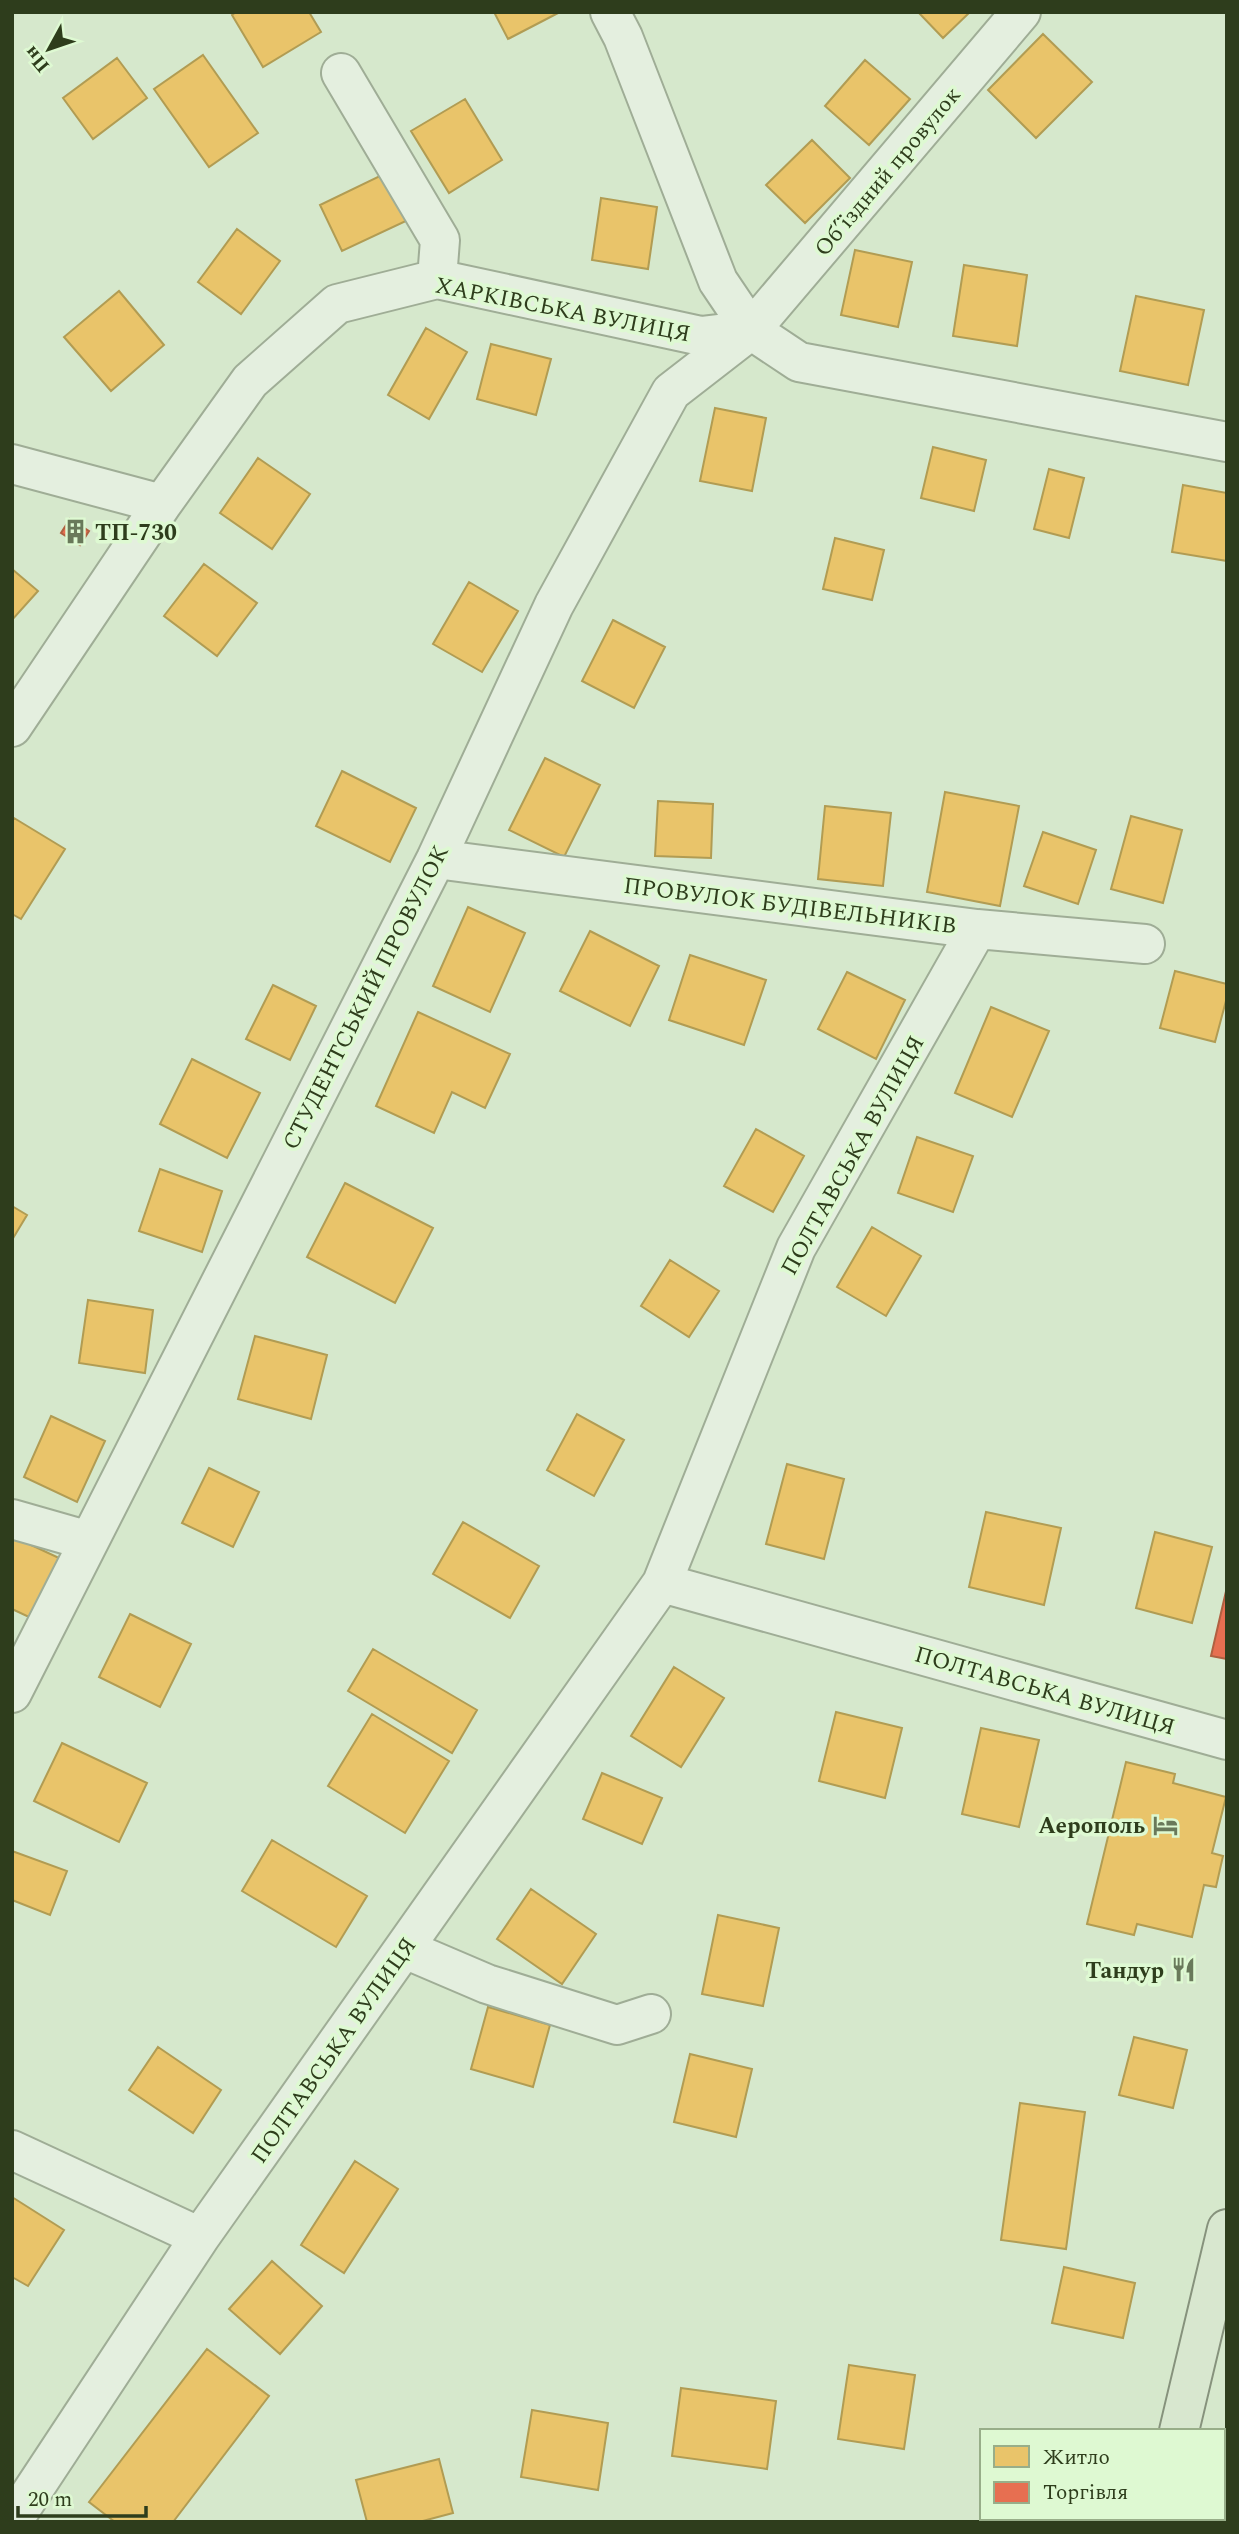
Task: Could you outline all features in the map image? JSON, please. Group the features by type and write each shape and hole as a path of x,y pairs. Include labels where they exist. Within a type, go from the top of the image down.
{"main road":[{"path":"1180,2429 1227,2229"}],"street":[{"path":"610,12 623,37 718,281 751,330 799,362 1227,442"},
{"name":"Обʼїздний провулок","path":"751,330 1021,12"},
{"path":"341,73 440,240 437,279"},
{"name":"ХАРКІВСЬКА ВУЛИЦЯ","path":"12,727 162,504 250,381 337,304 437,279 701,336 751,330"},
{"name":"СТУДЕНТСЬКИЙ ПРОВУЛОК","path":"12,1693 436,859 554,605 671,392 751,330"},
{"path":"12,464 162,504"},
{"name":"ПРОВУЛОК БУДІВЕЛЬНИКІВ","path":"436,859 977,929 1145,944"},
{"name":"ПОЛТАВСЬКА ВУЛИЦЯ","path":"12,2522 200,2237 662,1583 796,1248 977,929"},
{"path":"12,1520 89,1541"},
{"name":"ПОЛТАВСЬКА ВУЛИЦЯ","path":"662,1583 1227,1740"},
{"path":"405,1949 486,1984 617,2025 651,2014"},
{"path":"12,2150 200,2237"}],"building: Житло":[{"path":"236,12 309,12 321,32 263,67 232,15"},
{"path":"494,12 560,12 508,39"},
{"path":"918,12 970,12 943,38"},
{"path":"1043,34 1092,82 1036,138 988,90"},
{"path":"203,55 258,133 209,167 154,89"},
{"path":"117,58 147,98 93,139 63,98"},
{"path":"865,60 910,99 869,145 825,106"},
{"path":"465,99 502,160 449,193 411,131"},
{"path":"812,140 850,178 805,223 766,185"},
{"path":"386,173 408,220 342,251 320,205"},
{"path":"601,198 657,207 648,269 592,260"},
{"path":"237,229 280,261 241,314 198,282"},
{"path":"855,250 912,262 898,327 841,315"},
{"path":"964,265 1027,275 1017,346 953,336"},
{"path":"119,291 164,345 111,391 64,337"},
{"path":"1136,296 1204,310 1188,385 1120,371"},
{"path":"426,328 467,352 429,419 388,395"},
{"path":"491,344 551,359 536,415 477,399"},
{"path":"715,408 766,418 752,491 700,481"},
{"path":"933,447 986,460 974,511 921,498"},
{"path":"258,458 310,494 272,549 220,513"},
{"path":"1049,469 1084,478 1069,538 1034,529"},
{"path":"1183,485 1227,493 1227,561 1172,552"},
{"path":"835,538 884,550 872,600 823,589"},
{"path":"204,564 257,603 217,656 164,616"},
{"path":"12,569 38,591 12,620"},
{"path":"469,582 518,611 482,672 433,644"},
{"path":"613,620 665,647 634,708 582,681"},
{"path":"545,758 600,785 564,857 509,830"},
{"path":"342,771 416,808 390,862 316,826"},
{"path":"945,792 1019,806 1000,906 927,892"},
{"path":"658,801 713,804 711,858 655,856"},
{"path":"825,806 891,813 883,886 818,879"},
{"path":"1131,816 1182,830 1163,903 1111,889"},
{"path":"14,818 65,849 21,919 12,914"},
{"path":"1043,832 1096,850 1078,904 1024,886"},
{"path":"468,907 525,933 490,1012 433,986"},
{"path":"590,931 659,966 630,1026 560,991"},
{"path":"690,955 766,980 744,1045 669,1020"},
{"path":"1175,971 1227,984 1227,997 1215,1042 1160,1028"},
{"path":"847,972 905,1000 876,1059 818,1029"},
{"path":"273,985 316,1006 290,1060 246,1039"},
{"path":"991,1007 1049,1031 1012,1117 955,1093"},
{"path":"418,1012 510,1054 485,1108 452,1092 434,1133 376,1106"},
{"path":"192,1059 260,1093 227,1158 160,1124"},
{"path":"756,1129 804,1156 773,1212 724,1186"},
{"path":"917,1137 973,1156 953,1212 898,1193"},
{"path":"160,1169 222,1191 202,1252 139,1231"},
{"path":"345,1183 433,1228 395,1303 307,1257"},
{"path":"12,1206 27,1215 12,1240"},
{"path":"872,1227 921,1256 886,1316 837,1287"},
{"path":"670,1260 719,1291 689,1337 641,1306"},
{"path":"88,1300 153,1310 145,1373 79,1363"},
{"path":"255,1336 327,1355 311,1419 238,1399"},
{"path":"577,1414 624,1440 594,1496 547,1470"},
{"path":"51,1416 105,1441 77,1502 24,1477"},
{"path":"787,1464 844,1479 824,1559 766,1544"},
{"path":"209,1468 259,1492 233,1547 182,1523"},
{"path":"986,1512 1061,1528 1044,1605 969,1587"},
{"path":"463,1522 539,1566 510,1618 433,1574"},
{"path":"1155,1532 1212,1547 1192,1623 1136,1608"},
{"path":"12,1536 59,1558 31,1618 12,1609"},
{"path":"130,1614 191,1644 160,1707 99,1677"},
{"path":"373,1649 477,1710 452,1753 348,1691"},
{"path":"674,1667 724,1698 681,1767 631,1736"},
{"path":"836,1712 902,1728 885,1798 819,1781"},
{"path":"372,1714 449,1761 405,1833 328,1786"},
{"path":"981,1728 1039,1740 1019,1827 962,1814"},
{"path":"62,1743 147,1783 119,1842 34,1801"},
{"name":"Аерополь","path":"1126,1762 1175,1774 1173,1783 1226,1797 1212,1853 1223,1856 1216,1887 1204,1885 1192,1937 1137,1924 1134,1935 1087,1924"},
{"path":"602,1773 662,1798 642,1844 583,1819"},
{"path":"272,1840 367,1896 336,1947 242,1891"},
{"path":"12,1851 67,1871 50,1915 12,1900"},
{"path":"531,1889 596,1934 562,1984 497,1939"},
{"path":"718,1915 779,1928 763,2006 702,1994"},
{"path":"488,2007 550,2025 533,2087 471,2069"},
{"path":"1134,2037 1187,2050 1173,2108 1119,2095"},
{"path":"158,2047 221,2090 193,2133 129,2090"},
{"path":"690,2054 752,2069 736,2137 674,2122"},
{"path":"1020,2103 1085,2112 1066,2249 1001,2240"},
{"path":"355,2161 398,2189 344,2273 301,2245"},
{"path":"12,2197 64,2230 28,2286 12,2277"},
{"path":"272,2261 322,2306 280,2354 229,2309"},
{"path":"1064,2267 1135,2283 1123,2338 1052,2323"},
{"path":"207,2349 269,2396 173,2522 115,2522 89,2502"},
{"path":"849,2365 915,2375 904,2449 838,2439"},
{"path":"681,2388 776,2401 767,2469 672,2456"},
{"path":"532,2410 608,2423 598,2490 521,2477"},
{"path":"439,2459 453,2513 419,2522 367,2522 356,2480"}],"building: Торгівля":[{"name":"ТП-730","path":"70,519 89,531 80,545 61,533"},
{"path":"1227,1587 1227,1659 1211,1656"}],"place":[{"name":"ТП-730","path":"75,532"},
{"name":"Аерополь","path":"1165,1825"},
{"name":"Тандур","path":"1184,1970"}]}
